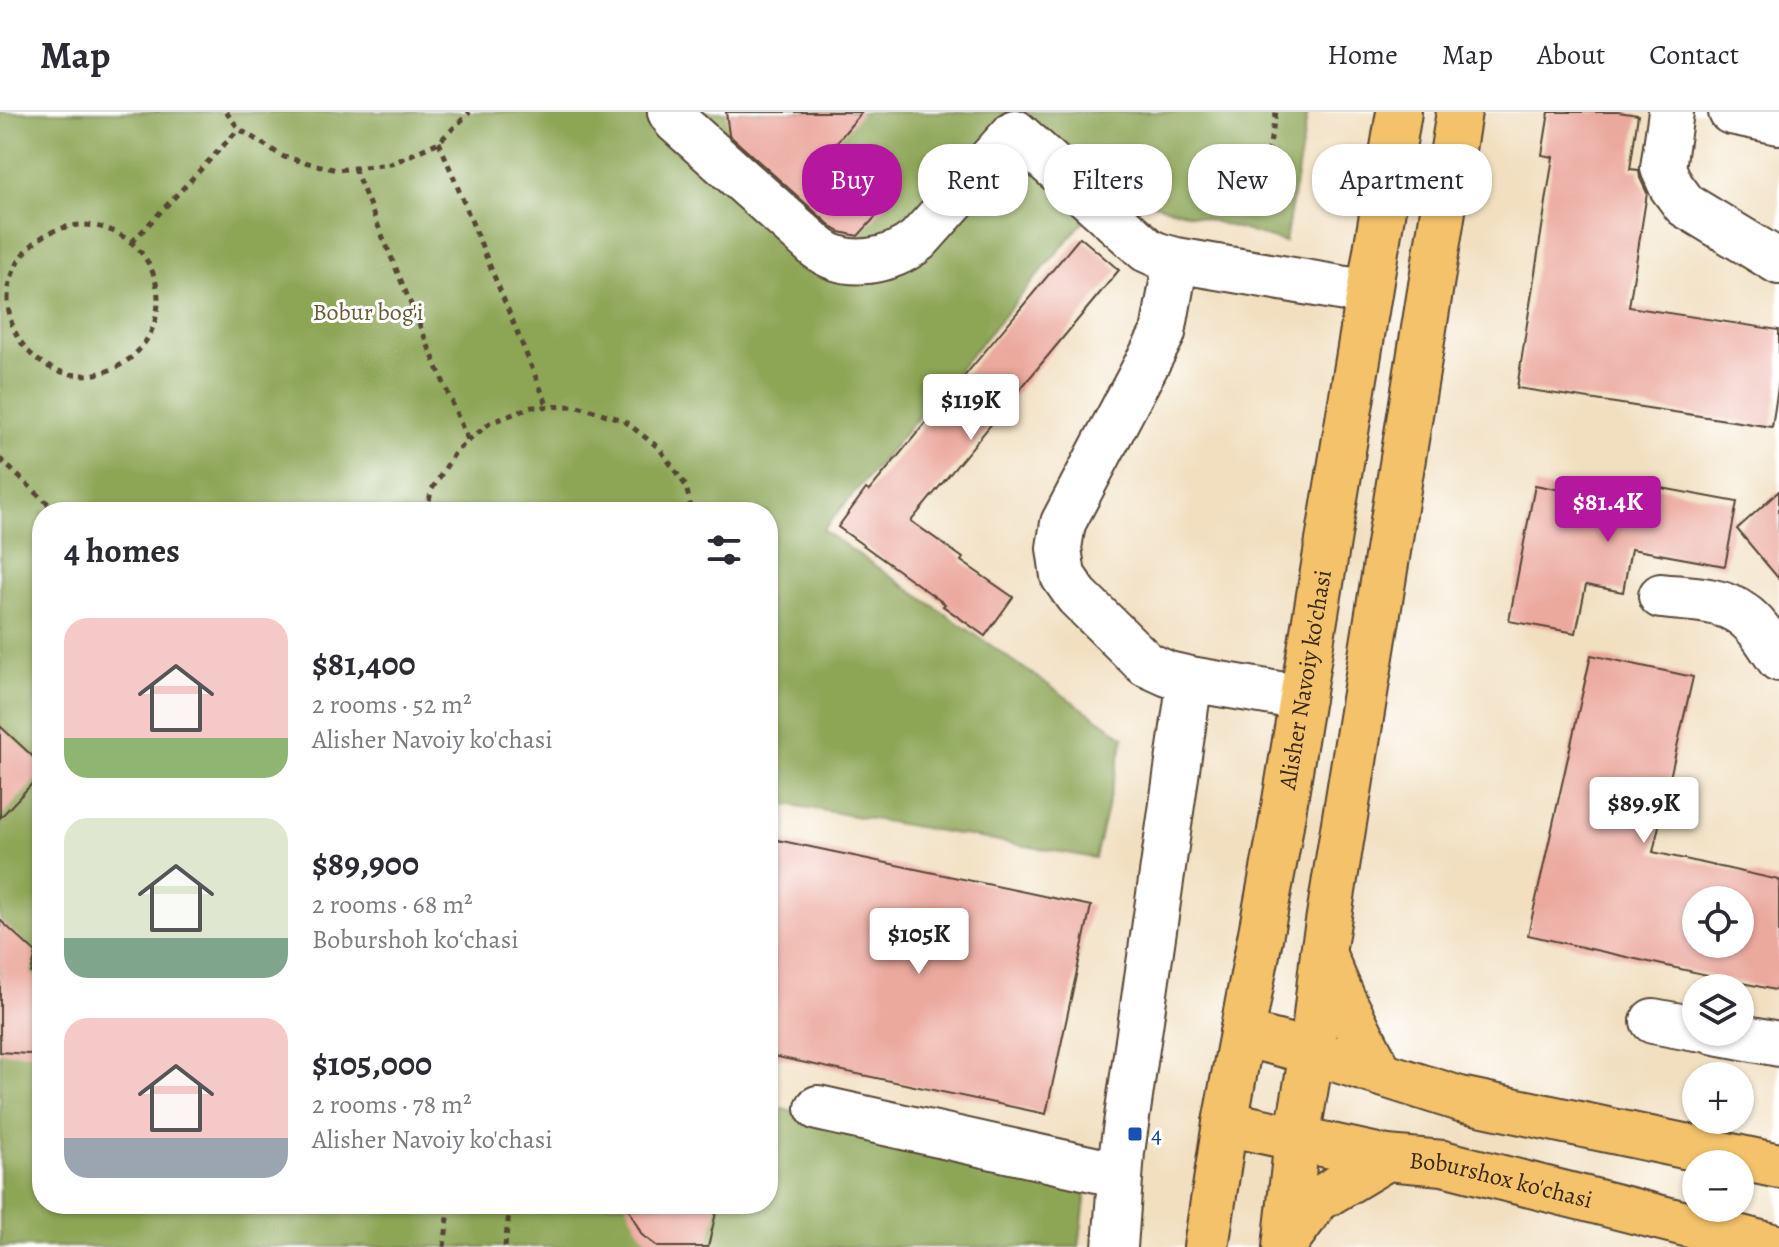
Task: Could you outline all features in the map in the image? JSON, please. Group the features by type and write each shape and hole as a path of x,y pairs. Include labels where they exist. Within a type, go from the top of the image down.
{"main road":[{"name":"Alisher Navoiy ko'chasi","path":"1206,1247 1225,1123 1278,843 1399,112"},
{"path":"1285,1244 1323,953 1459,112"},
{"path":"1323,953 1381,1074"},
{"path":"1242,1034 1312,1052 1460,1099 1779,1166"},
{"name":"Boburshox ko'chasi","path":"1225,1123 1387,1158 1443,1163 1777,1247"},
{"path":"1285,1244 1317,1200 1387,1158"}],"street":[{"path":"670,112 676,121 818,248 842,260 878,260 905,251 1024,122 1147,250 1176,260 1369,293"},
{"path":"1671,112 1663,168 1671,186 1685,205 1779,262"},
{"path":"1731,112 1779,122"},
{"path":"1176,260 1163,333 1063,523 1059,548 1063,576 1077,596 1146,664 1190,679 1302,698"},
{"path":"1661,596 1722,603 1742,613 1759,630 1779,659"},
{"path":"1115,1247 1120,1175 1190,679"},
{"path":"1653,1021 1682,1026"},
{"path":"1754,1039 1779,1044"},
{"path":"818,1108 1120,1175"}],"path":[{"path":"226,112 239,129 284,157 337,170 391,164 439,142 470,112"},
{"path":"1270,144 1276,112"},
{"path":"132,242 239,129"},
{"path":"439,142 548,407"},
{"path":"354,168 468,441"},
{"path":"71,226 92,226 112,231 132,242 147,259 157,283 158,308 151,332 137,353 117,368 92,375 68,374 45,365 27,350 13,329 8,306 10,282 20,259 51,232 71,226"},
{"path":"429,502 432,489 456,451 490,423 532,407 578,406 623,420 659,448 686,486 690,502"},
{"path":"0,459 46,502"},
{"path":"444,1247 449,1214"},
{"path":"505,1247 509,1214"}],"green space":[{"name":"Bobur bog'i","path":"0,112 1308,112 1296,180 1296,144 1188,144 1188,214 1172,209 1172,144 1044,144 1044,216 1088,216 823,530 1124,737 1095,858 778,803 778,502 32,502 32,1214 778,1214 778,1108 1086,1192 1079,1247 0,1247"},
{"name":"Bobur bog'i","path":"1195,216 1290,216 1285,242"}],"building":[{"path":"726,112 862,112 835,144 802,144 802,200 729,135"},
{"path":"1549,112 1638,115 1630,169 1639,170 1647,193 1629,307 1779,330 1779,381 1772,427 1517,388 1553,157 1542,155"},
{"path":"820,216 876,216 858,236 833,228"},
{"path":"1080,237 1119,270 911,521 1013,597 985,636 838,527 866,489 869,491"},
{"path":"1608,478 1737,502 1725,566 1631,549 1623,592 1586,585 1576,633 1509,621 1535,485 1604,498"},
{"path":"1779,491 1779,579 1737,529"},
{"path":"1591,655 1693,677 1653,852 1779,880 1779,991 1754,985 1754,974 1703,974 1528,935"},
{"path":"0,726 32,756 32,784 0,818"},
{"path":"778,840 1091,906 1046,1114 778,1057"},
{"path":"0,920 32,949 32,1054 0,1052"},
{"path":"631,1214 716,1214 708,1247 658,1247 642,1235"}],"place":[{"name":"4","path":"1135,1134"}]}
